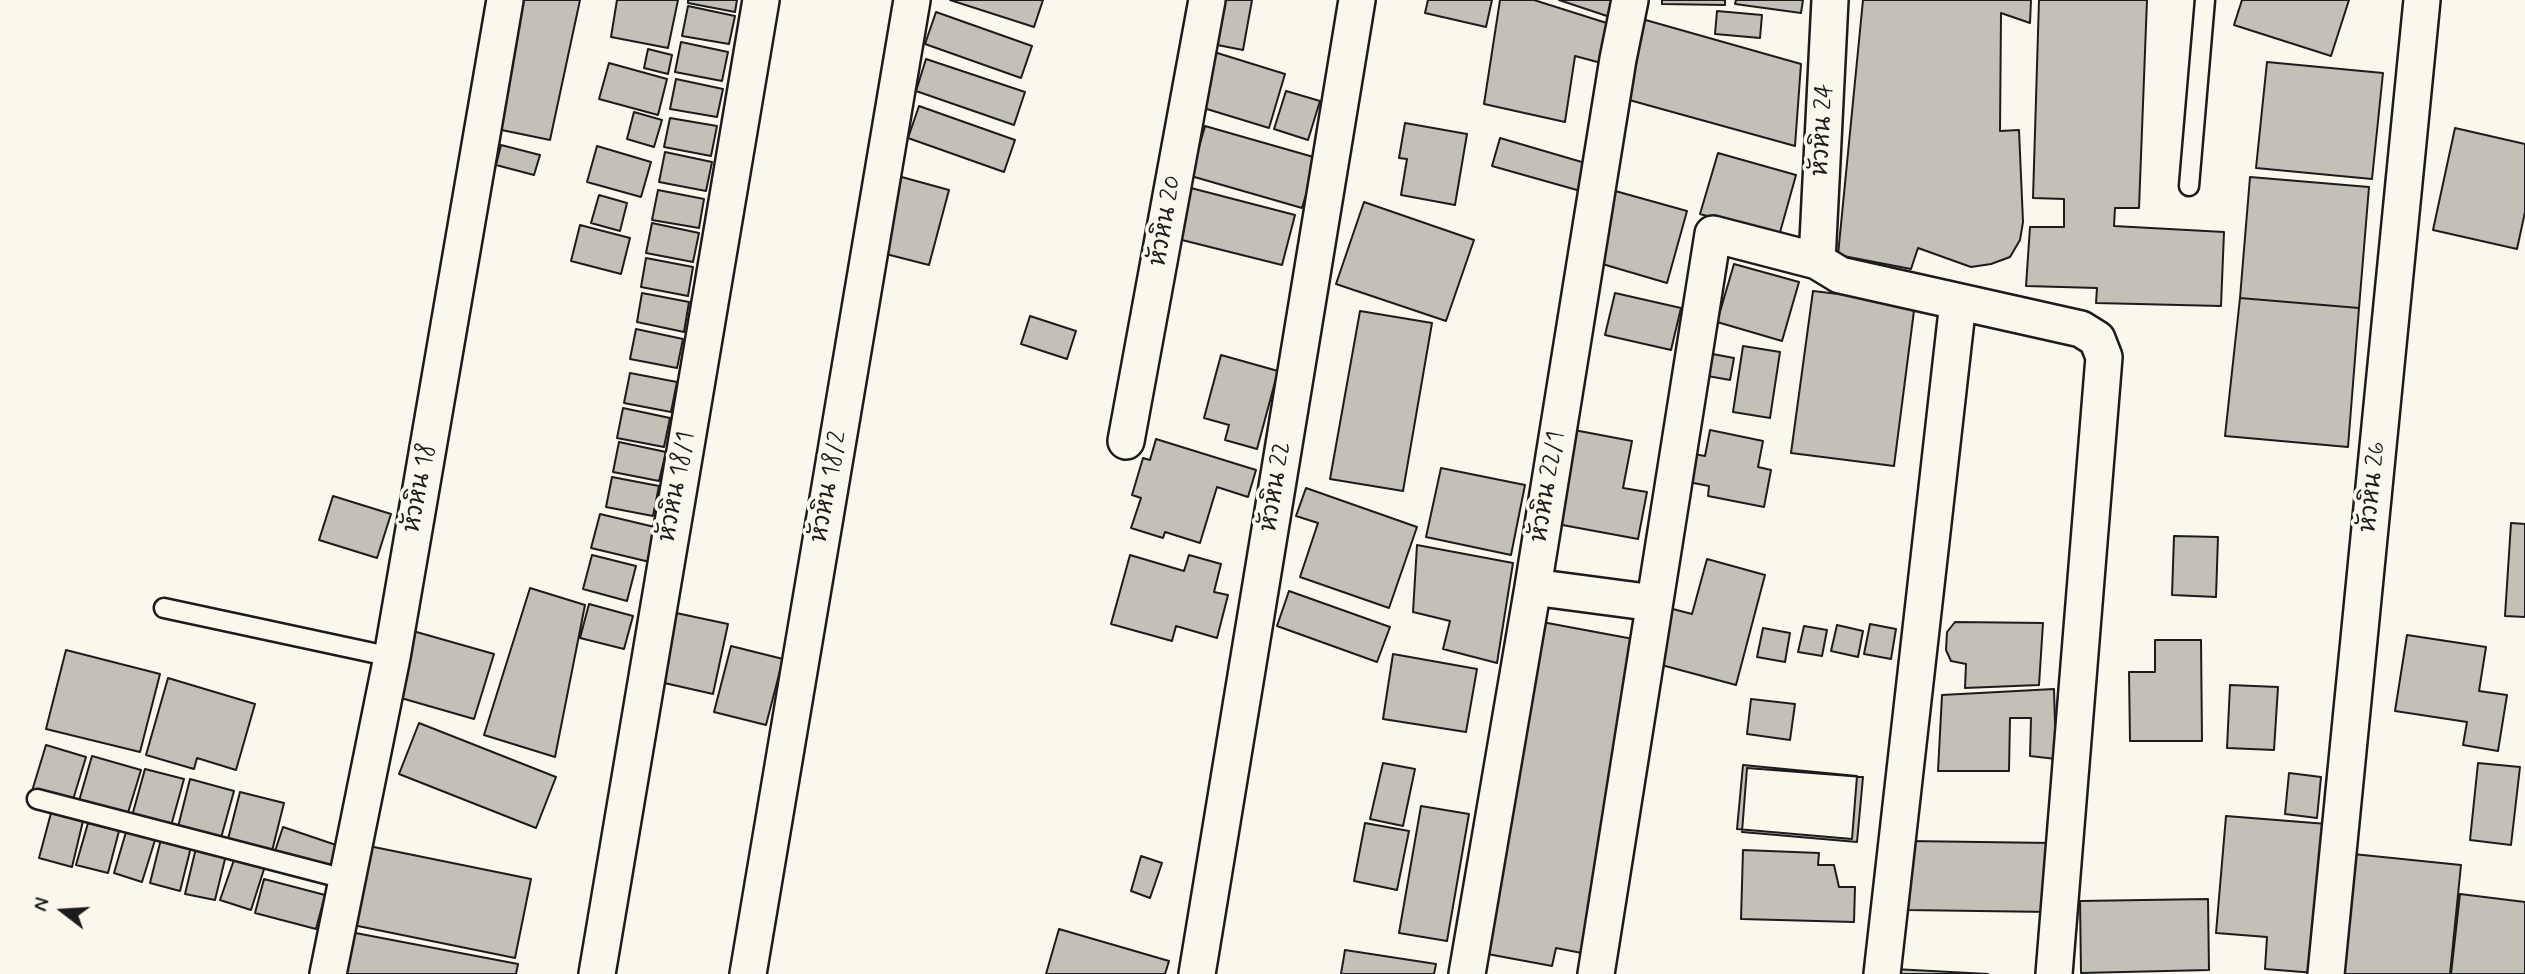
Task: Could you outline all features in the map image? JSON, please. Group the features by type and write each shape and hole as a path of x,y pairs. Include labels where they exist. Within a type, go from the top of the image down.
{"street":[{"name":"หัวหิน 18","path":"328,974 392,657 505,0"},
{"name":"หัวหิน 18/1","path":"597,974 761,0"},
{"name":"หัวหิน 18/2","path":"748,974 912,0"},
{"name":"หัวหิน 20","path":"1126,441 1207,0"},
{"name":"หัวหิน 22","path":"1197,974 1357,0"},
{"name":"หัวหิน 22/1","path":"1467,974 1630,0"},
{"name":"หัวหิน 24","path":"1817,261 1830,0"},
{"name":"หัวหิน 26","path":"2326,974 2422,0"},
{"path":"1596,974 1713,234 1817,261 1840,275 2081,329 2097,339 2104,357 2054,974"},
{"path":"1882,974 1958,302"},
{"path":"1533,587 1654,603"}],"lane":[{"path":"2189,186 2204,0"},
{"path":"164,608 392,657"},
{"path":"37,799 349,880"}],"building":[{"path":"515,0 580,0 550,140 487,127"},
{"path":"617,0 678,0 668,48 611,37"},
{"path":"688,0 737,0 735,12 688,3"},
{"path":"950,0 1043,0 1034,27"},
{"path":"1215,0 1252,0 1243,50 1207,43"},
{"path":"1428,0 1492,0 1486,27 1425,13"},
{"path":"1500,0 1534,0 1613,25 1605,64 1575,56 1565,122 1484,104"},
{"path":"1559,0 1616,0 1613,18"},
{"path":"1662,0 1725,0 1725,5 1662,4"},
{"path":"1736,0 1803,0 1801,13 1735,4"},
{"path":"1863,0 2031,0 2030,23 2001,13 2000,131 2019,130 2023,222 2020,240 2010,257 1971,267 1918,248 1911,269 1838,255"},
{"path":"2039,0 2147,0 2139,208 2115,208 2114,226 2224,232 2221,306 2096,303 2097,288 2026,286 2030,227 2064,227 2064,199 2033,198"},
{"path":"2242,0 2349,0 2331,56 2234,25"},
{"path":"688,6 735,16 729,44 682,36"},
{"path":"1717,11 1762,15 1760,38 1715,34"},
{"path":"936,12 1032,46 1021,78 925,44"},
{"path":"1635,17 1801,64 1795,146 1622,98"},
{"path":"681,42 728,52 722,81 675,72"},
{"path":"648,49 672,55 668,74 644,68"},
{"path":"1214,52 1285,74 1269,128 1197,106"},
{"path":"926,59 1025,92 1014,125 916,91"},
{"path":"2267,62 2383,73 2372,179 2256,168"},
{"path":"609,63 667,79 658,115 599,99"},
{"path":"676,79 723,89 717,117 670,109"},
{"path":"1286,91 1320,101 1308,140 1274,129"},
{"path":"919,106 1015,140 1004,172 908,138"},
{"path":"634,112 662,120 654,147 627,139"},
{"path":"670,118 717,126 711,156 664,147"},
{"path":"1405,123 1467,134 1455,205 1401,195 1407,159 1399,158"},
{"path":"1205,126 1317,158 1302,208 1191,176"},
{"path":"2455,128 2525,144 2525,212 2517,249 2433,230"},
{"path":"1500,138 1592,165 1584,192 1492,166"},
{"path":"501,145 540,155 534,175 496,165"},
{"path":"597,146 651,162 641,197 587,182"},
{"path":"665,152 712,162 706,191 659,182"},
{"path":"1718,153 1796,175 1779,236 1700,214"},
{"path":"898,176 949,190 929,265 878,252"},
{"path":"2250,177 2369,187 2359,308 2240,298"},
{"path":"1191,188 1295,215 1282,265 1178,239"},
{"path":"1608,189 1687,211 1667,283 1599,263"},
{"path":"658,190 704,199 699,228 652,220"},
{"path":"599,195 627,203 620,231 591,223"},
{"path":"1364,202 1474,240 1446,321 1336,284"},
{"path":"652,223 699,233 693,262 646,253"},
{"path":"580,225 630,238 621,274 571,261"},
{"path":"646,258 693,267 688,296 641,287"},
{"path":"1734,264 1799,282 1782,341 1717,322"},
{"path":"1813,291 1915,303 1894,466 1791,453"},
{"path":"642,293 689,302 684,332 637,322"},
{"path":"1615,293 1681,308 1671,350 1605,335"},
{"path":"2240,298 2359,308 2348,447 2225,436"},
{"path":"1360,311 1432,323 1403,491 1330,479"},
{"path":"1030,316 1076,331 1067,359 1021,344"},
{"path":"636,329 683,339 677,368 630,359"},
{"path":"1743,346 1780,352 1770,418 1733,412"},
{"path":"1707,353 1734,358 1730,380 1702,375"},
{"path":"1221,355 1278,371 1257,449 1225,440 1229,425 1204,418"},
{"path":"630,373 677,382 671,412 624,403"},
{"path":"623,408 670,418 664,447 617,438"},
{"path":"1574,430 1632,441 1623,488 1647,492 1638,539 1557,524"},
{"path":"1710,430 1763,441 1758,467 1771,470 1764,507 1708,496 1709,486 1683,481 1688,453 1705,456"},
{"path":"1156,439 1256,470 1248,497 1217,487 1200,543 1165,532 1163,538 1131,528 1141,498 1132,495 1143,458 1150,460"},
{"path":"619,442 666,452 659,481 613,472"},
{"path":"1441,468 1525,485 1511,555 1426,537"},
{"path":"612,477 659,486 653,516 606,507"},
{"path":"1306,488 1417,527 1389,608 1300,577 1318,523 1296,516"},
{"path":"333,496 391,514 377,558 319,540"},
{"path":"600,514 663,529 654,563 591,548"},
{"path":"2511,523 2525,524 2525,617 2505,616"},
{"path":"2174,536 2218,537 2216,597 2172,595"},
{"path":"1417,545 1513,563 1497,663 1443,649 1450,621 1413,612"},
{"path":"592,555 636,566 627,601 583,589"},
{"path":"1130,555 1184,571 1189,555 1221,564 1214,592 1228,595 1217,638 1176,626 1172,641 1111,624"},
{"path":"1707,559 1765,575 1736,685 1654,663 1669,608 1692,614"},
{"path":"530,588 585,605 555,757 484,735"},
{"path":"1289,591 1390,627 1377,662 1277,626"},
{"path":"589,604 633,616 624,649 580,638"},
{"path":"676,613 728,624 713,694 660,682"},
{"path":"1542,622 1644,641 1587,954 1556,948 1552,966 1482,953"},
{"path":"1955,622 2043,623 2039,685 1965,688 1966,664 1951,661 1946,650 1947,632"},
{"path":"1870,624 1896,629 1891,659 1864,654"},
{"path":"1837,625 1863,631 1858,657 1831,651"},
{"path":"1804,626 1827,630 1822,656 1798,652"},
{"path":"1763,628 1790,633 1785,662 1757,657"},
{"path":"413,631 494,654 474,719 394,696"},
{"path":"2407,635 2486,647 2479,691 2507,695 2498,751 2463,745 2467,722 2395,711"},
{"path":"2155,640 2201,640 2202,741 2130,741 2129,672 2155,672"},
{"path":"731,646 783,659 766,725 714,712"},
{"path":"66,650 160,674 140,752 46,729"},
{"path":"1393,654 1477,669 1466,732 1383,719"},
{"path":"168,678 255,704 236,770 197,758 194,769 146,755"},
{"path":"2230,685 2278,687 2274,750 2227,748"},
{"path":"2054,689 2056,759 2030,756 2031,718 2010,718 2009,771 1938,771 1942,695"},
{"path":"1751,699 1795,704 1790,740 1747,734"},
{"path":"419,723 556,777 536,828 399,774"},
{"path":"46,745 86,757 72,803 32,791"},
{"path":"92,756 141,770 127,816 79,801"},
{"path":"1383,763 1415,769 1403,826 1370,819"},
{"path":"2478,763 2520,767 2511,845 2470,840"},
{"path":"1743,765 1857,776 1852,839 1737,829"},
{"path":"1747,768 1863,777 1857,842 1742,832"},
{"path":"145,769 184,779 171,826 132,816"},
{"path":"2289,773 2321,777 2317,818 2285,814"},
{"path":"190,779 234,791 221,838 178,827"},
{"path":"240,792 284,803 272,851 228,839"},
{"path":"1421,806 1469,814 1447,941 1399,933"},
{"path":"51,813 83,821 72,867 39,858"},
{"path":"2226,816 2327,824 2315,973 2265,969 2267,937 2216,933"},
{"path":"88,823 119,831 108,873 76,865"},
{"path":"1365,823 1409,831 1397,890 1354,881"},
{"path":"283,827 339,846 330,872 274,854"},
{"path":"126,832 155,840 142,882 114,873"},
{"path":"161,839 191,847 180,891 150,883"},
{"path":"1908,841 2052,843 2051,912 1906,910"},
{"path":"364,845 531,879 515,958 348,924"},
{"path":"196,848 226,855 215,900 185,894"},
{"path":"1743,850 1819,853 1818,865 1834,865 1839,887 1855,887 1854,922 1741,919"},
{"path":"2353,854 2461,865 2450,974 2341,974"},
{"path":"1141,856 1162,863 1150,898 1131,891"},
{"path":"235,857 265,866 251,910 220,900"},
{"path":"264,879 325,895 316,929 255,913"},
{"path":"2460,894 2525,902 2525,974 2451,974"},
{"path":"2208,899 2209,970 2081,973 2080,901"},
{"path":"1059,929 1169,961 1165,974 1046,974"},
{"path":"345,931 518,964 516,974 337,974"},
{"path":"1345,950 1436,964 1434,974 1341,974"},
{"path":"1894,969 1988,974 1894,974"}]}
